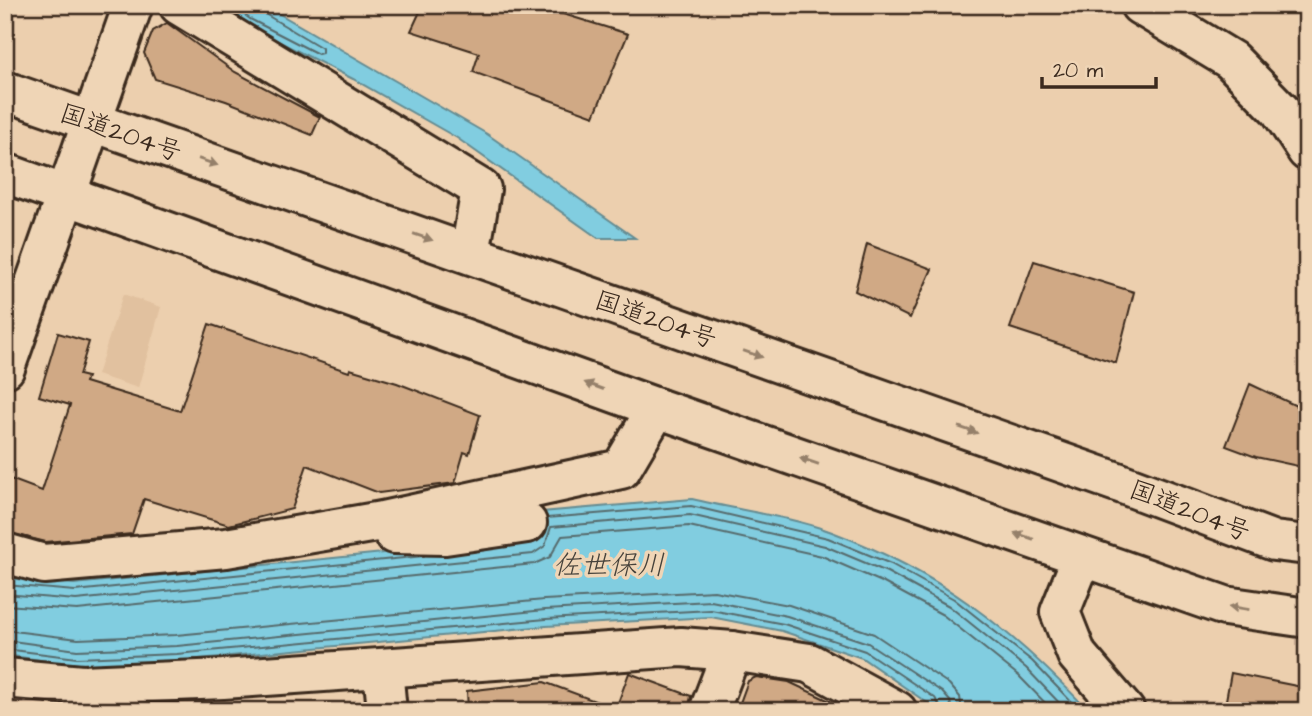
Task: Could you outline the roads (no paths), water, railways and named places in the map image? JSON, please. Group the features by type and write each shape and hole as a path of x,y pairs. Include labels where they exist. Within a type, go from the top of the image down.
{"main road":[{"path":"5,368 94,122 133,5"},
{"path":"179,5 481,190 470,254"},
{"path":"1140,5 1231,60 1280,110 1307,151"},
{"name":"国道204号","path":"5,91 1120,483 1274,541 1307,545"},
{"path":"5,173 657,408 1225,606 1307,618"},
{"path":"5,553 44,564 226,548 382,521 621,469 657,408"},
{"path":"382,521 390,534 431,534 527,523"},
{"path":"1082,557 1060,611 1077,655 1125,711"},
{"path":"5,678 82,685 383,669 681,647 732,651 808,663 897,711"},
{"path":"709,711 732,651"},
{"path":"383,669 387,711"}],"water":[{"path":"219,5 264,5 487,134 635,238 598,238 457,138 353,79 246,25"},
{"name":"佐世保川","path":"692,499 815,526 871,548 907,566 972,606 1002,629 1089,711 939,711 862,658 782,631 711,617 546,626 178,661 76,665 5,655 5,578 74,584 533,538 530,513"}]}
